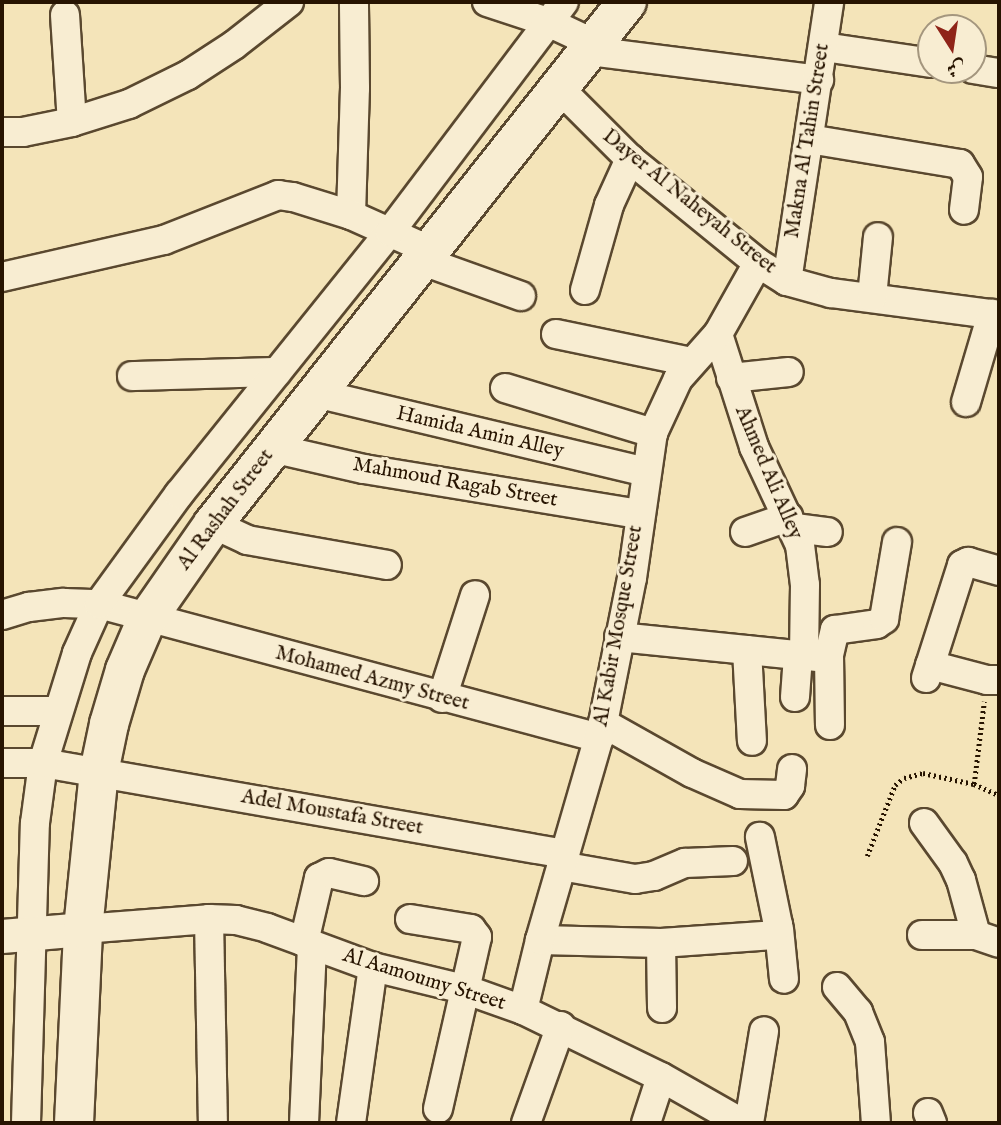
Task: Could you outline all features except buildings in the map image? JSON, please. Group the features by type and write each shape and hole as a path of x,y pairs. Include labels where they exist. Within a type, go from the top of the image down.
{"main road":[{"name":"Al Rashah Street","path":"74,1123 83,929 99,772 109,724 125,670 146,619 213,524 272,448 626,2"}],"street":[{"path":"2,132 23,132 72,122 129,104 188,75 289,2"},
{"path":"351,215 355,88 354,2"},
{"path":"487,2 556,12 592,47 818,80"},
{"name":"Makna Al Tahin Street","path":"787,281 830,2"},
{"path":"26,1123 17,935 43,763 57,711 99,604 179,494 390,232 556,12"},
{"path":"65,15 72,122"},
{"path":"824,47 917,60"},
{"name":"Dayer Al Naheyah Street","path":"559,89 630,159 758,264 787,281 809,289 996,315"},
{"path":"809,139 960,164 968,177 964,210"},
{"path":"585,289 614,192 630,159"},
{"path":"2,277 164,240 278,195 351,215 390,232 427,256 521,296"},
{"path":"873,297 878,237"},
{"name":"Al Kabir Mosque Street","path":"523,1010 540,940 601,730 632,579 639,514 653,433 664,406 691,362 718,334 758,264"},
{"path":"966,402 996,315"},
{"path":"556,334 691,362"},
{"name":"Ahmed Ali Alley","path":"718,334 754,447 791,523 803,559 810,656"},
{"path":"132,376 277,372"},
{"path":"730,378 789,372"},
{"path":"505,388 653,433"},
{"name":"Hamida Amin Alley","path":"315,393 646,472"},
{"name":"Mahmoud Ragab Street","path":"272,448 364,469 639,514"},
{"path":"746,532 791,523 828,532"},
{"path":"213,524 247,540 387,565"},
{"path":"795,697 810,656 836,629 877,624 884,619 897,542"},
{"path":"993,680 928,671 962,565 968,562 999,571"},
{"path":"442,698 475,595"},
{"name":"Mohamed Azmy Street","path":"2,615 41,606 99,604 442,698 601,730 740,794 784,795 790,786 792,769"},
{"path":"619,637 810,656"},
{"path":"747,650 752,741"},
{"path":"810,656 830,725"},
{"path":"2,711 57,711"},
{"name":"Adel Moustafa Street","path":"2,763 43,763 99,772 563,860 635,879 693,852 733,861"},
{"path":"922,935 987,939 953,863 923,823"},
{"path":"760,837 779,929 784,979"},
{"path":"304,1123 308,944 319,878 329,873 364,881"},
{"path":"209,919 213,1123"},
{"name":"Al Aamoumy Street","path":"83,929 209,919 236,920 373,967 464,989 523,1010 561,1026 661,1077 742,1123"},
{"path":"410,919 471,929 476,934 438,1109"},
{"path":"17,935 83,929"},
{"path":"540,940 661,943 770,936 779,929"},
{"path":"661,943 662,1008"},
{"path":"351,1123 373,967"},
{"path":"837,987 858,1012 870,1042 876,1123"},
{"path":"526,1123 561,1026"},
{"path":"749,1123 764,1031"},
{"path":"646,1123 661,1077"}],"path":[{"path":"974,785 993,680"}]}
